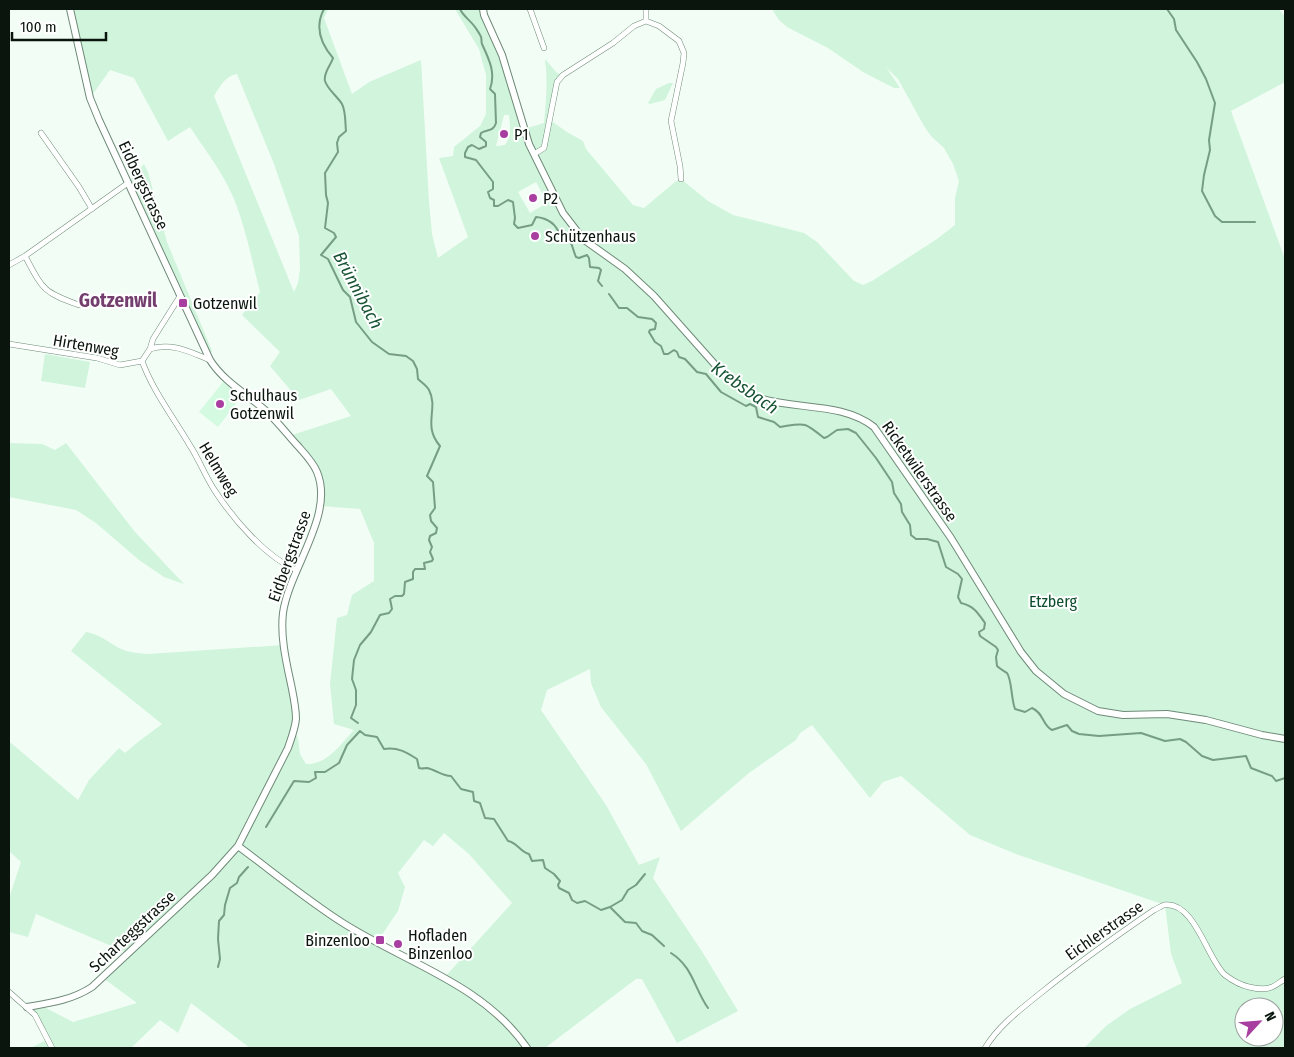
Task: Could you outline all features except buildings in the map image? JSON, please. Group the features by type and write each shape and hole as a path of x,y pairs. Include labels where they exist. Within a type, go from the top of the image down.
{"street":[{"name":"Eidbergstrasse","path":"70,9 90,98 210,360 217,371 267,412 309,459 317,472 322,495 322,506 293,578 283,614 284,645 295,706 294,732 288,748 238,846"},
{"name":"Ricketwilerstrasse","path":"483,9 502,55 524,129 534,154 563,213 572,227 594,248 639,281 729,380 743,390 759,398 850,414 865,420 874,427 951,538 1021,652 1036,671 1064,694 1098,711 1122,715 1167,714 1206,720 1285,739"},
{"path":"530,9 544,48"},
{"path":"646,9 646,21"},
{"path":"534,154 544,148 557,82 563,75 613,43 634,26 646,21 659,26 679,41 684,53 671,121 681,179"},
{"path":"41,133 92,209"},
{"path":"9,266 128,184"},
{"path":"25,256 38,281 46,290 57,297 79,305"},
{"path":"142,361 150,349 153,339 180,296"},
{"name":"Hirtenweg","path":"9,344 97,358 120,364 142,361"},
{"path":"150,349 159,346 182,348 210,360"},
{"name":"Helmweg","path":"142,361 148,378 194,451 214,490 232,514 271,555 296,570"},
{"path":"238,846 342,923 469,992 510,1026 527,1048"},
{"name":"Scharteggstrasse","path":"27,1008 63,1001 92,987 212,875 238,846"},
{"name":"Eichlerstrasse","path":"985,1048 1008,1019 1067,972 1154,910 1165,905 1178,908 1188,916 1224,974 1240,985 1258,990 1271,988 1285,979"},
{"path":"9,992 36,1015 52,1048"}],"shaded area":[{"name":"Schulhaus Gotzenwil","path":"223,382 241,397 218,427 199,412"}],"green space":[{"name":"Etzberg","path":"70,9 328,9 324,18 352,94 369,82 421,60 429,202 432,234 438,258 468,237 439,158 453,156 454,147 480,126 486,114 486,75 479,49 455,9 483,9 497,41 524,129 544,123 546,60 557,73 563,75 557,82 550,120 583,141 586,149 633,205 644,208 681,179 708,201 733,215 804,233 817,242 854,281 863,285 937,239 955,225 955,198 959,181 953,164 944,148 931,136 898,79 886,67 900,88 894,88 863,72 828,48 787,27 779,20 772,9 1279,9 1285,17 1285,82 1231,111 1285,259 1285,1048 1084,1048 1106,1026 1130,1009 1182,983 1171,954 1165,905 1016,854 970,835 901,776 883,782 870,798 812,725 800,733 796,740 749,773 681,831 646,764 601,707 591,683 590,669 547,690 541,710 606,805 639,865 660,857 653,878 703,953 738,1011 677,1043 642,979 636,979 545,1048 250,1048 191,1003 178,1033 160,1020 131,1048 31,1048 48,1039 27,1007 40,1005 73,1022 137,1003 103,978 128,953 36,914 28,937 9,932 9,898 21,862 9,851 10,742 78,800 89,780 119,748 125,753 162,724 71,651 86,632 99,636 123,650 148,654 284,645 295,705 294,732 298,738 300,754 306,764 314,763 333,753 354,730 334,724 330,684 337,618 347,615 352,595 374,581 374,543 360,509 321,506 317,472 289,436 351,416 331,389 299,400 270,366 280,352 242,315 260,292 242,222 225,180 190,127 168,141 134,78 110,70 90,98","holes":["237,74 274,164 299,236 300,269 298,283 294,292 214,96 223,82","504,115 509,115 509,138 505,145 496,146","536,182 547,203 530,213 518,192","444,833 469,854 512,903 444,978 377,942 398,911 405,887 398,873 424,840 433,846"]},
{"path":"673,83 665,100 648,103 656,89"},
{"path":"144,164 148,172 167,242 212,351 208,356 128,183"},
{"path":"45,354 90,362 85,388 41,381"},
{"path":"9,443 42,444 55,450 66,443 135,532 184,584 164,577 139,560 96,523 76,510 9,497"}],"waterway":[{"name":"Brünnibach","path":"324,9 321,15 320,34 333,58 326,72 325,81 342,104 345,114 346,131 339,137 337,143 338,152 325,173 328,203 325,228 334,233 336,237 321,255 328,259 343,290 350,297 356,322 372,342 389,354 406,356 413,361 417,369 418,379 428,389 432,397 432,431 440,446 427,476 433,482 435,508 430,515 431,521 437,528 436,533 430,536 429,540 433,559 424,563 425,569 415,569 413,579 405,582 404,594 390,599 392,609 389,613 380,615 371,632 360,645 354,660 352,679 356,690 356,705 351,718 358,723"},
{"name":"Krebsbach","path":"460,9 480,35 489,61 492,72 490,89 495,94 496,123 492,129 481,133 480,137 486,142 486,146 479,149 472,145 468,147 465,157 476,160 493,182 493,189 488,192 490,198 494,200 494,206 498,206 508,200 513,202 514,224 518,228 532,225 536,217 551,222 560,235 569,240 576,257 579,258 587,255 590,267 601,270 598,281 602,286"},
{"path":"1167,9 1174,19 1176,30 1206,79 1215,103 1209,140 1210,150 1202,191 1215,216 1222,222 1255,222"},
{"name":"Krebsbach","path":"609,294 619,308 627,308 638,317 652,319 656,323 655,329 649,332 655,342 661,346 664,354 674,350 677,352 679,357 685,359 697,372 706,374 721,392 746,406 750,404 756,407 758,417 774,422 780,427 804,425 824,438 837,430 848,429 856,433 892,482 894,493 910,525 911,535 916,539 938,542 946,567 958,574 962,579 958,597 961,603 975,610 985,623 984,629 979,632 980,636 998,650 996,657 997,666 1009,676 1015,709 1025,712 1032,708 1036,710 1046,725 1052,730 1067,725 1072,731 1079,734 1099,736 1141,733 1165,741 1180,739 1202,756 1213,760 1246,756 1251,768 1272,776 1276,781 1285,778"},
{"name":"Brünnibach","path":"266,827 294,781 309,782 316,778 315,772 325,772 339,763 347,745 360,731 365,735 377,737 384,749 398,749 413,756 417,759 419,768 427,768 451,776 461,789 473,792 474,801 480,803 485,818 494,819 508,841 529,854 532,861 543,860 545,868 560,881 559,888 569,893 572,900 577,903 585,901 601,910 610,907 625,922 636,923 642,931 652,935 664,946"},
{"path":"218,967 220,959 219,921 224,915 230,888 237,883 239,877 248,867"},
{"path":"610,907 622,900 628,890 636,885 645,874"},
{"name":"Brünnibach","path":"671,953 689,971 708,1008"}],"place":[{"name":"P1","path":"504,134"},
{"name":"P2","path":"533,198"},
{"name":"Schützenhaus","path":"535,236"},
{"name":"Gotzenwil","path":"183,303"},
{"name":"Schulhaus Gotzenwil","path":"220,404"},
{"name":"Binzenloo","path":"380,940"},
{"name":"Hofladen Binzenloo","path":"398,944"}],"district":[{"name":"Gotzenwil","path":"118,300"}]}
